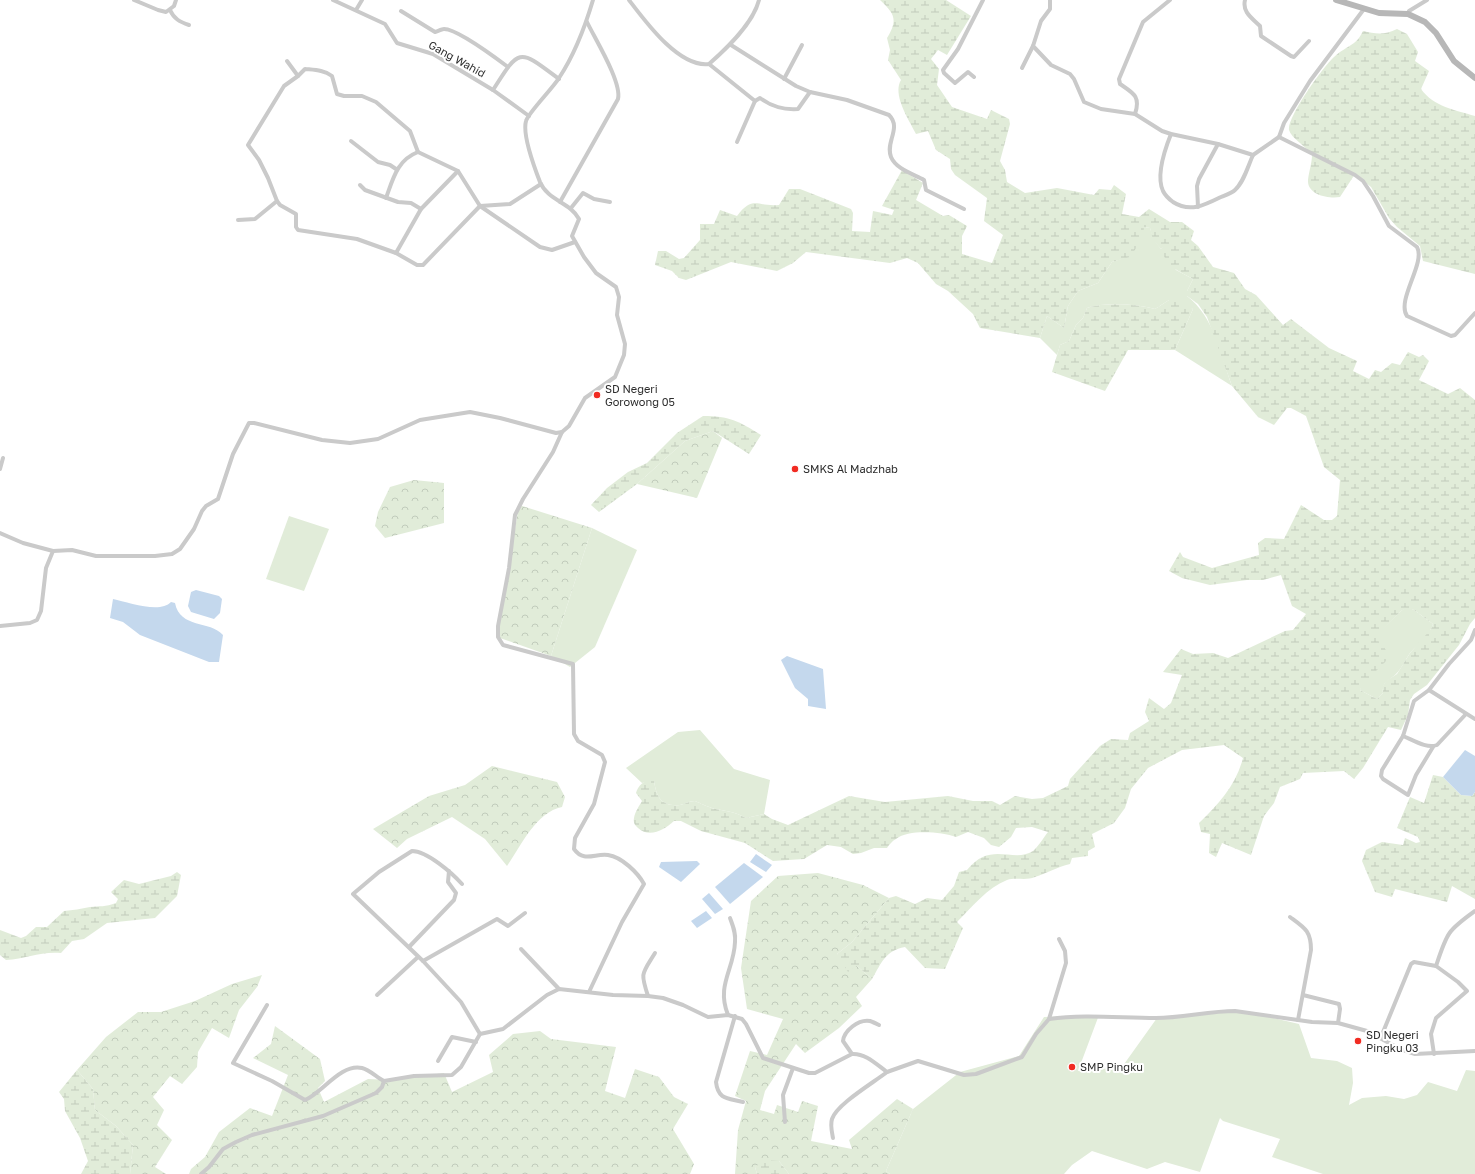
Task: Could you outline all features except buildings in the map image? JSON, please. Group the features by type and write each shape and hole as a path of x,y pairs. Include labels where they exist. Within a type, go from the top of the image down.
{"street":[{"path":"134,0 166,12 170,10 176,0"},
{"name":"Gang Wahid","path":"333,0 385,24 398,43 433,54 493,90 529,116"},
{"path":"356,10 362,0"},
{"path":"589,992 622,922 644,884 638,874 614,856 607,855 582,857 578,855 574,849 575,838 594,804 605,762 602,755 578,741 574,734 573,664 503,645 498,637 498,626 509,568 515,516 523,499 553,452 562,432 569,426 585,398 615,377 624,355 625,344 617,315 619,297 616,287 596,272 584,257 575,242 572,236 579,219 571,208 546,192 541,184 526,135 525,123 559,79 574,52 587,22 593,0"},
{"path":"629,0 654,32 676,53 697,63 709,64 755,101"},
{"path":"709,64 731,45 755,11 759,0"},
{"path":"974,77 968,72 955,83 944,73 943,70 958,49 983,0"},
{"path":"1022,68 1033,46 1041,21 1050,9 1050,0"},
{"path":"1135,114 1138,106 1137,99 1120,84 1119,79 1143,22 1170,0"},
{"path":"1245,0 1244,8 1260,26 1261,36 1291,56 1294,57 1309,40"},
{"path":"1336,0 1379,13 1408,14 1425,22 1436,33 1454,61 1475,78"},
{"path":"1409,11 1427,0"},
{"path":"1171,134 1163,159 1161,184 1163,192 1180,207 1198,207 1235,191 1241,183 1253,155 1279,137 1284,123 1310,82 1364,9"},
{"path":"170,10 172,16 178,21 189,25"},
{"path":"401,11 435,32 444,29 454,32 489,53 508,67"},
{"path":"560,202 620,93 610,66 587,22"},
{"path":"731,45 784,79 810,92 847,100 889,115 893,119 894,125 890,151 891,158 902,169 924,180 926,190 964,209"},
{"path":"784,79 802,45"},
{"path":"1033,46 1052,65 1070,74 1074,79 1084,102 1090,106 1135,114 1162,131 1218,144 1253,155"},
{"path":"493,90 508,67 518,57 523,56 534,60 559,79"},
{"path":"287,61 298,76"},
{"path":"541,184 510,204 480,206 423,265 414,264 396,253 357,239 298,230 296,227 296,214 280,205 277,201 274,190 262,166 248,145 284,86 305,69 319,70 332,76 337,94 344,96 362,96 376,102 410,131 418,152 458,171 480,206 543,249 558,249 575,242"},
{"path":"737,142 755,101 760,98 768,104 779,108 798,108 810,92"},
{"path":"1279,137 1363,180 1389,226 1417,247 1418,256 1406,303 1405,313 1407,316 1451,336 1455,335 1475,313"},
{"path":"351,141 378,162 390,165 396,169"},
{"path":"1198,207 1197,186 1199,179 1218,144"},
{"path":"386,198 396,169 404,160 418,152"},
{"path":"396,253 421,209 458,171"},
{"path":"360,185 365,190 398,202 411,203 421,209"},
{"path":"571,208 583,193 594,199 610,202"},
{"path":"238,220 255,219 277,201"},
{"path":"0,533 23,543 53,551 72,550 96,556 156,556 172,554 180,549 194,529 202,511 206,506 218,499 233,454 249,423 322,440 350,443 378,439 420,420 470,412 500,418 556,433 562,432"},
{"path":"0,469 4,458"},
{"path":"0,626 30,623 37,620 41,611 46,568 53,551"},
{"path":"1466,714 1438,745 1433,747 1408,795 1383,779 1381,776 1382,770 1403,736 1414,701 1429,690 1449,664 1471,640 1475,630"},
{"path":"1429,690 1475,719"},
{"path":"1403,736 1433,747"},
{"path":"462,884 449,871 422,852 412,851 380,872 352,894 409,947 461,1002 480,1034"},
{"path":"409,947 454,900 456,893 448,882 449,871"},
{"path":"1436,966 1445,938 1450,930 1475,911"},
{"path":"423,961 497,919 508,926 526,913"},
{"path":"1290,917 1304,927 1311,939 1312,950 1298,1020"},
{"path":"728,1015 723,996 735,943 734,929 730,918"},
{"path":"833,1138 831,1125 834,1116 844,1104 887,1072 918,1061 964,1075 976,1074 1022,1057 1036,1034 1049,1019 1066,963 1065,951 1059,939"},
{"path":"521,949 559,990"},
{"path":"648,996 642,979 643,972 655,953"},
{"path":"377,995 418,957"},
{"path":"1381,1037 1411,964 1414,962 1436,966 1458,982 1467,991 1436,1018 1431,1034 1434,1054"},
{"path":"480,1034 503,1029 547,995 559,990 589,992 613,996 648,996 663,998 708,1017 728,1015 735,1016 746,1024 763,1058 793,1068 815,1073 852,1054 864,1056 887,1072"},
{"path":"1303,995 1339,1004 1340,1008 1338,1023"},
{"path":"268,1006 232,1063 272,1081 305,1100 340,1073 356,1068 365,1070 384,1080 414,1076 452,1075 461,1067 480,1034"},
{"path":"1049,1019 1124,1017 1157,1018 1235,1011 1298,1020 1338,1023 1367,1031 1381,1037 1400,1049 1415,1054 1475,1051"},
{"path":"735,1016 716,1082 717,1090 720,1095 743,1102"},
{"path":"852,1054 843,1042 846,1032 853,1026 865,1021 880,1025"},
{"path":"438,1061 452,1037 476,1042"},
{"path":"785,1122 783,1095 793,1068"},
{"path":"201,1174 209,1167 223,1149 252,1135 330,1113 376,1093 382,1087 384,1080"}],"green space":[{"path":"880,0 946,0 971,16 947,55 938,50 931,59 939,69 937,85 952,107 987,119 991,110 1009,119 1010,124 1000,161 1005,170 1007,182 1025,193 1057,188 1094,195 1099,189 1111,190 1114,185 1126,194 1122,214 1139,217 1149,209 1170,222 1182,222 1194,231 1191,240 1198,246 1213,267 1234,273 1245,289 1256,295 1283,325 1291,319 1329,348 1357,361 1353,371 1369,379 1375,370 1381,372 1392,363 1400,365 1408,352 1419,357 1423,355 1429,361 1419,380 1448,394 1460,388 1475,400 1475,618 1470,624 1459,645 1427,685 1414,694 1410,700 1408,715 1401,730 1388,727 1363,768 1354,779 1344,771 1303,773 1300,779 1280,787 1274,803 1264,816 1251,855 1222,843 1216,857 1209,853 1210,834 1201,832 1199,823 1226,794 1236,777 1243,758 1224,745 1182,750 1148,768 1131,789 1125,808 1114,823 1092,834 1095,847 1088,851 1088,856 1072,858 1070,864 1032,878 1007,880 1000,883 980,898 957,922 963,928 945,969 925,968 905,947 888,954 872,979 857,966 848,972 837,954 852,942 889,898 896,896 915,904 927,898 942,900 954,886 959,872 967,870 976,861 993,854 1018,855 1033,851 1048,832 1032,827 1016,828 1011,837 999,847 991,845 984,838 968,832 956,837 925,832 902,836 893,841 887,848 874,848 861,853 853,854 841,847 827,845 804,859 773,861 745,843 701,831 681,821 674,821 657,832 647,833 643,831 634,824 635,814 642,801 636,793 640,785 648,780 654,780 658,795 668,804 680,805 695,801 711,808 735,813 746,818 764,814 772,819 788,825 849,796 885,802 948,796 973,801 992,801 1000,805 1015,796 1032,799 1043,798 1068,786 1070,779 1100,746 1111,739 1128,740 1130,733 1149,721 1145,712 1149,698 1164,709 1171,703 1182,675 1163,672 1181,649 1193,654 1213,653 1228,658 1285,631 1293,630 1306,614 1292,606 1281,575 1263,580 1247,580 1210,585 1182,578 1169,571 1180,552 1183,557 1212,568 1259,555 1258,543 1265,538 1284,539 1301,505 1324,520 1332,520 1337,516 1340,480 1324,467 1306,416 1291,408 1287,408 1274,425 1258,417 1232,386 1207,317 1198,304 1187,296 1187,291 1193,279 1170,265 1162,251 1163,247 1161,249 1153,240 1150,228 1144,227 1143,238 1130,257 1112,262 1098,283 1078,291 1068,306 1064,328 1047,316 1040,338 980,328 973,314 948,291 936,284 918,263 907,258 890,263 806,252 793,263 777,271 731,262 686,280 679,278 672,271 655,265 658,251 666,251 679,259 684,258 700,240 700,224 714,224 720,210 737,216 747,206 752,204 779,205 789,189 800,189 851,209 853,213 852,231 870,232 873,211 892,215 894,210 882,206 902,170 923,183 916,200 943,216 949,215 967,226 962,236 962,254 992,263 1003,235 984,221 987,198 955,175 951,169 950,159 936,150 928,131 916,134 902,107 899,93 901,80 888,60 890,50 887,38 894,22 892,13","holes":["1407,608 1414,610 1433,624 1431,629 1410,653 1397,674 1386,681 1383,686 1383,693 1377,699 1360,690 1363,684 1391,656 1375,637 1401,611"]},
{"path":"1397,29 1407,34 1418,52 1415,61 1429,71 1421,89 1426,95 1445,107 1475,116 1475,274 1423,261 1420,246 1397,227 1389,218 1371,187 1355,174 1340,197 1320,195 1311,189 1308,180 1312,155 1290,133 1289,130 1290,124 1299,104 1314,81 1334,57 1355,42 1363,31 1380,33"},
{"path":"1144,227 1150,228 1154,240 1161,249 1164,245 1176,270 1193,279 1187,291 1187,296 1204,315 1216,337 1232,386 1175,350 1193,309 1169,300 1155,309 1121,304 1087,308 1083,318 1076,325 1069,341 1060,345 1057,355 1040,338 1047,316 1064,328 1068,306 1078,291 1098,283 1112,262 1130,256"},
{"path":"1177,299 1193,309 1175,350 1128,350 1105,391 1052,372 1060,345 1069,341 1076,325 1083,318 1087,308 1121,304 1155,309 1169,300"},
{"path":"703,416 734,420 761,435 749,454 713,431 685,441 637,484 599,512 591,505 607,488 628,472 647,463 677,433"},
{"path":"713,431 722,438 697,498 637,484 685,441"},
{"path":"414,480 444,483 444,523 385,538 375,526 378,512 390,487"},
{"path":"519,505 592,528 551,656 497,637"},
{"path":"289,516 329,529 304,591 266,579"},
{"path":"592,528 637,550 595,647 570,667 551,656"},
{"path":"1407,607 1414,610 1433,624 1429,632 1410,653 1398,672 1386,682 1383,693 1377,699 1360,690 1374,637"},
{"path":"700,730 734,769 770,780 764,814 746,818 735,813 711,808 695,801 680,805 668,804 658,795 654,780 642,783 626,768 678,732"},
{"path":"492,766 557,782 565,797 562,807 553,810 544,816 530,831 507,866 485,839 452,817 407,839 397,848 373,829 429,796 465,785"},
{"path":"1433,775 1443,777 1461,795 1472,796 1475,792 1475,899 1452,886 1447,902 1395,889 1392,897 1375,892 1362,861 1366,850 1382,842 1403,845 1405,838 1416,843 1420,842 1418,837 1397,828 1410,797 1424,803"},
{"path":"177,872 181,875 177,896 155,918 107,923 84,939 72,941 61,953 47,953 6,960 0,955 0,930 21,938 26,936 36,927 47,927 64,911 106,906 116,903 118,899 111,892 124,880 139,884 171,876"},
{"path":"818,873 863,885 889,898 852,942 837,954 857,966 872,979 856,997 862,1006 839,1028 805,1053 796,1044 765,1091 760,1110 774,1114 777,1105 798,1112 802,1101 818,1106 811,1141 852,1149 849,1140 897,1099 913,1109 886,1171 890,1174 789,1174 779,1161 755,1167 757,1174 735,1174 738,1130 746,1101 735,1096 750,1051 767,1055 783,1019 747,1009 741,968 751,901 778,876"},
{"path":"262,975 257,987 239,1010 229,1038 212,1028 198,1052 197,1067 182,1084 170,1076 153,1097 164,1110 157,1125 172,1140 155,1167 166,1174 130,1174 133,1145 116,1126 95,1110 93,1089 77,1070 106,1037 138,1012 161,1012 195,1001 232,984"},
{"path":"1243,1011 1299,1024 1311,1058 1337,1061 1352,1068 1353,1083 1349,1105 1362,1098 1386,1096 1404,1099 1417,1095 1428,1082 1457,1091 1466,1070 1475,1071 1475,1174 1323,1174 1272,1157 1280,1139 1223,1121 1220,1118 1200,1172 1165,1162 1147,1169 1092,1151 1072,1165 1064,1174 890,1174 886,1171 913,1109 960,1072 1019,1056 1044,1017 1099,1015 1078,1071 1122,1067 1157,1018"},
{"path":"275,1026 320,1059 325,1081 318,1088 324,1102 368,1079 390,1080 444,1073 452,1092 493,1072 489,1055 513,1034 540,1031 551,1039 616,1047 605,1091 625,1098 635,1069 659,1077 674,1097 688,1104 673,1129 694,1164 690,1174 189,1174 191,1169 205,1157 219,1132 250,1108 272,1116 288,1075 253,1058 271,1044"},
{"path":"77,1070 93,1089 95,1110 116,1126 133,1145 130,1174 81,1174 88,1161 80,1138 65,1111 64,1099 59,1092"},
{"path":"765,1160 779,1161 789,1174 757,1174 755,1167"}],"water":[{"path":"196,590 219,596 222,599 220,613 214,619 191,612 188,606 191,592"},
{"path":"113,599 152,607 159,607 171,602 175,603 178,611 189,621 211,627 223,635 219,662 209,662 140,635 123,622 110,618"},
{"path":"787,656 823,669 826,709 808,706 808,699 795,688 781,660"},
{"path":"1465,750 1475,756 1475,792 1472,796 1461,795 1443,777"},
{"path":"756,854 772,865 766,872 750,862"},
{"path":"697,861 700,864 681,882 659,867 661,862"},
{"path":"744,863 763,877 730,904 715,887"},
{"path":"709,893 723,909 715,914 702,899"},
{"path":"706,911 712,918 697,928 691,921"}],"place":[{"name":"SD Negeri Gorowong 05","path":"597,395"},
{"name":"SMKS Al Madzhab","path":"795,469"},
{"name":"SD Negeri Pingku 03","path":"1358,1041"},
{"name":"SMP Pingku","path":"1072,1067"}]}
